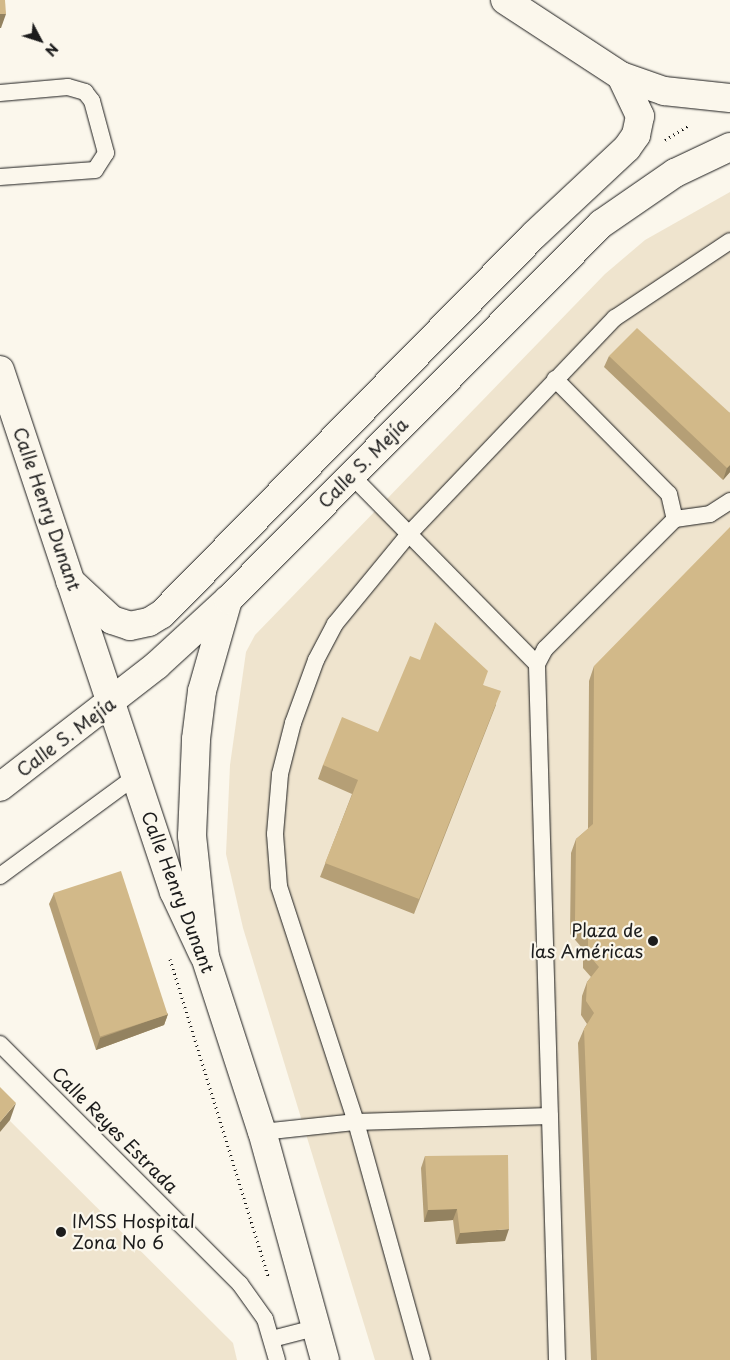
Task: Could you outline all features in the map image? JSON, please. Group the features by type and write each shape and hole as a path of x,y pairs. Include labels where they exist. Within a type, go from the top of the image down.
{"street":[{"path":"504,0 621,76 664,90 730,98"},
{"path":"70,581 112,620 130,626 149,622 162,614 534,235 627,148 640,125 640,116 621,76"},
{"name":"Calle S. Mejía","path":"0,786 112,702 228,600 601,224 675,173 730,147"},
{"name":"Calle Henry Dunant","path":"0,370 174,892 205,957 262,1132 318,1327 325,1360"},
{"path":"205,957 192,836 196,740 202,691 228,600"}],"lane":[{"path":"0,93 68,87 86,92 106,153 96,170 0,177"},
{"path":"422,1360 356,1122 279,886 275,834 280,774 293,723 320,653 355,595 408,535 615,318 730,241"},
{"path":"555,379 669,494 675,519"},
{"path":"351,475 537,664"},
{"path":"557,1360 537,664 545,649 675,519 710,514 730,501"},
{"path":"0,876 135,777"},
{"name":"Calle Reyes Estrada","path":"0,1044 240,1284 257,1304 272,1339 277,1360"},
{"path":"262,1132 356,1122 550,1116"},
{"path":"272,1339 318,1327"}],"path":[{"path":"169,956 270,1281"}],"shaded area":[{"name":"Plaza de las Américas","path":"730,192 730,1360 375,1360 243,928 226,854 230,765 246,652 255,635 605,274 645,240"},
{"name":"IMSS Hospital Zona No 6","path":"0,1111 233,1343 237,1360 0,1360"}],"building":[{"path":"0,0 5,0 6,14 0,14"},
{"path":"637,328 730,413 730,465 727,468 609,356"},
{"name":"Plaza de las Américas","path":"730,527 730,1360 597,1360 584,1029 594,1013 586,1001 587,982 599,967 588,954 588,935 575,920 576,839 593,824 594,666"},
{"path":"435,622 488,671 483,685 501,691 419,899 325,863 358,780 323,765 342,717 378,732 410,656 420,660"},
{"path":"121,871 168,1015 100,1037 53,893"},
{"path":"0,1087 16,1103 0,1122"},
{"path":"508,1155 509,1229 460,1233 457,1209 428,1210 425,1156"}],"place":[{"name":"Plaza de las Américas","path":"653,941"},
{"name":"IMSS Hospital Zona No 6","path":"61,1232"}]}
